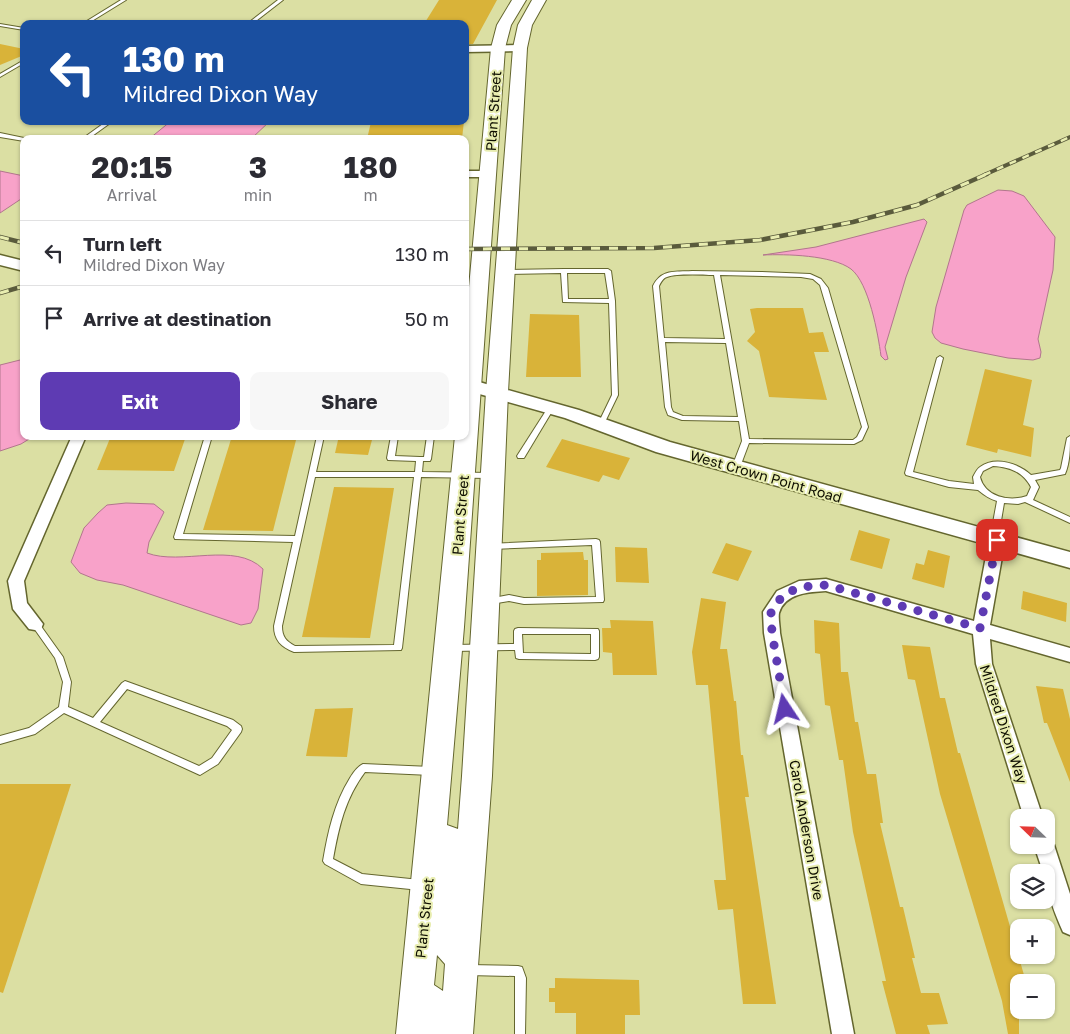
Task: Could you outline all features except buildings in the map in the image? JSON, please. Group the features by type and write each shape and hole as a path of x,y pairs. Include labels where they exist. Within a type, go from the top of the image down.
{"main road":[{"name":"Plant Street","path":"469,378 479,306 498,48 504,25 519,0"},
{"name":"Plant Street","path":"456,1034 478,776 497,392 520,48 525,25 539,0"},
{"path":"490,148 495,155 513,164"},
{"path":"488,174 503,178 511,189"},
{"path":"469,327 479,306"},
{"name":"Plant Street","path":"412,1034 428,885 465,440"},
{"path":"438,771 447,782 451,795 441,921 443,939 462,964"},
{"path":"417,994 433,1003 439,1012 437,1034"}],"street":[{"path":"469,43 488,44 498,48"},
{"path":"469,49 520,48"},
{"path":"469,174 488,174"},
{"path":"0,260 20,265"},
{"name":"West Crown Point Road","path":"469,385 551,408 664,447 1070,560"},
{"path":"35,624 19,605 16,581 76,440"},
{"name":"Mildred Dixon Way","path":"996,540 980,628 984,664 1031,809"},
{"name":"Carol Anderson Drive","path":"843,1034 772,633 771,612 783,595 800,587 826,585 1070,655"},
{"path":"1047,854 1070,926"}],"lane":[{"path":"91,20 124,0"},
{"path":"254,20 281,0"},
{"path":"0,25 20,28"},
{"path":"0,76 20,64"},
{"path":"90,135 105,125"},
{"path":"0,135 20,139"},
{"path":"564,271 565,301 612,301"},
{"path":"506,272 608,271 612,301 615,395 601,424"},
{"path":"742,420 682,418 670,413 656,286 657,281 661,277 672,274 803,275 822,282 864,427 860,438 854,442 746,441"},
{"path":"717,274 746,441 736,467"},
{"path":"661,340 728,341"},
{"path":"940,358 909,473 949,484 979,486"},
{"path":"520,456 551,408"},
{"path":"1030,478 1062,472 1065,468 1070,438"},
{"path":"209,440 178,537 298,539"},
{"path":"319,440 278,626 278,636 284,644 294,649 398,648 420,459"},
{"path":"394,440 391,458 420,459 427,459 430,440"},
{"path":"992,464 1019,469 1030,478 1034,487 1034,493 1027,500 1015,503 1002,501 987,495 979,486 976,476 978,470 992,464"},
{"path":"313,475 494,475"},
{"path":"1027,500 1070,520"},
{"path":"996,540 1002,501"},
{"path":"487,601 510,598 524,601 600,600 596,542 490,546"},
{"path":"0,740 32,731 63,709 67,682 62,665 59,657 35,624"},
{"path":"518,631 594,631 595,657 519,656 518,647 518,631"},
{"path":"449,648 518,647"},
{"path":"63,709 200,771 215,761 238,729 230,723 124,685 94,722"},
{"path":"428,885 361,879 328,861 334,823 349,785 363,768 438,771"},
{"path":"462,964 518,971 521,978 520,1034"}],"shaded area":[{"path":"166,125 266,125 255,135 154,135"},
{"path":"0,171 20,175 20,200 0,213"},
{"path":"998,190 1012,191 1024,196 1055,237 1053,270 1038,339 1041,352 1040,358 1033,360 1008,358 941,343 932,332 936,307 964,210 967,205"},
{"path":"924,219 927,222 906,277 885,347 888,359 885,360 881,356 868,297 863,285 851,269 843,264 821,258 796,255 763,255 816,247"},
{"path":"20,360 20,440 28,440 0,451 0,365"},
{"path":"126,503 154,504 164,512 149,542 147,553 176,557 223,555 238,557 251,561 263,569 258,609 251,623 241,625 123,585 97,580 80,573 71,562 84,528 107,505"}],"railway":[{"path":"984,175 1070,137"},
{"path":"469,249 654,248 760,240 853,222 917,205 987,174"},
{"path":"0,237 20,242"},
{"path":"0,293 20,287"}],"route":[{"path":"785,709 772,633 771,612 783,595 800,587 826,585 980,628 997,540"}]}
